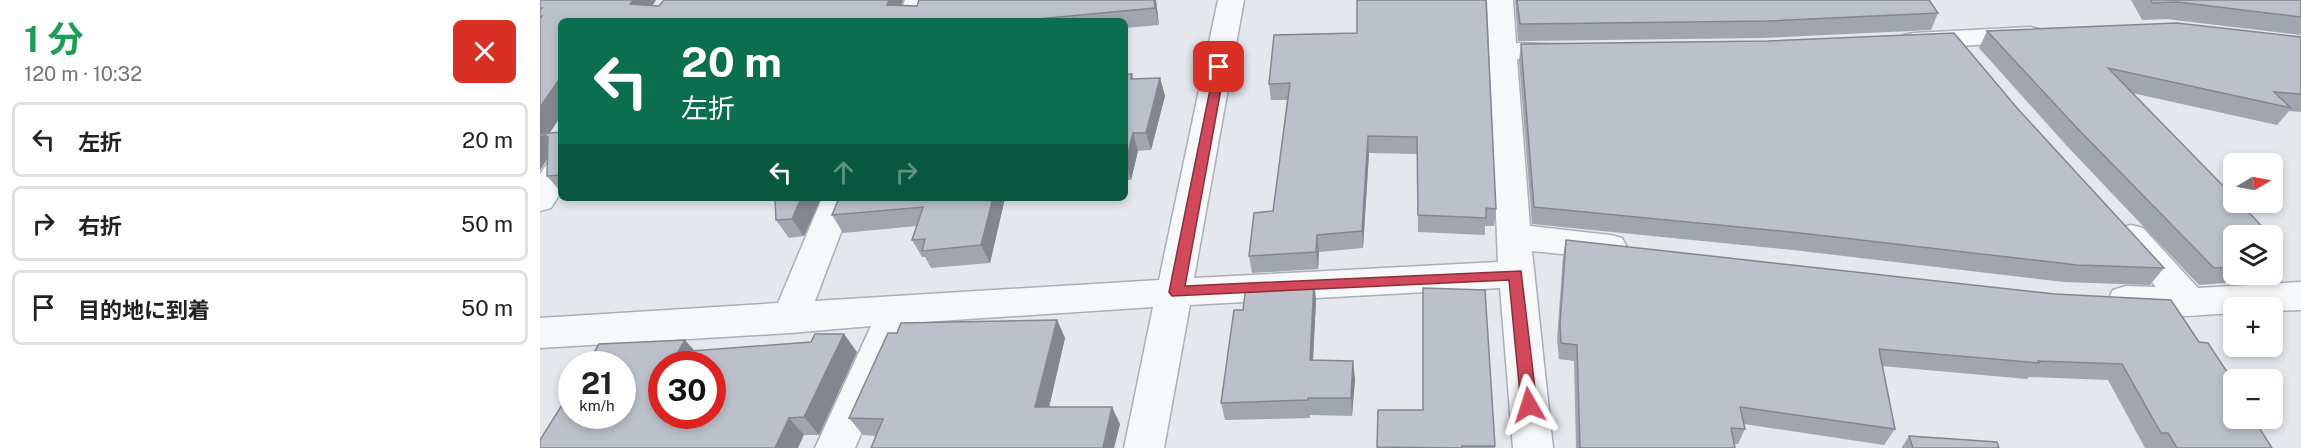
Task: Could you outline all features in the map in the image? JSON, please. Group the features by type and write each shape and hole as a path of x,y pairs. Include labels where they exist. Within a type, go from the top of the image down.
{"street":[{"path":"911,18 918,0"},
{"path":"1144,448 1177,292 1231,0"},
{"path":"1500,0 1516,274 1533,448"},
{"path":"1946,29 1975,64"},
{"path":"1893,42 1946,29 2060,34"},
{"path":"1504,51 1587,50"},
{"path":"540,200 558,171"},
{"path":"790,319 837,201"},
{"path":"2109,214 2190,302"},
{"path":"1514,237 1642,250"},
{"path":"540,333 790,319 1177,292 1516,274"},
{"path":"2099,299 2190,302 2301,296"},
{"path":"835,448 896,311"}],"building":[{"path":"540,0 633,0 630,4 659,6 664,0 889,0 887,5 917,6 919,0 1154,0 1155,8 1047,18 558,18 558,81 540,107 540,18 542,16 540,16 540,10 542,8 540,8"},
{"path":"1357,0 1486,0 1496,209 1486,208 1486,218 1418,215 1417,137 1368,136 1362,231 1317,235 1316,252 1249,256 1254,213 1273,211 1290,83 1269,84 1274,35 1357,33"},
{"path":"1517,0 1929,0 1938,13 1768,21 1520,24"},
{"path":"2151,0 2301,0 2301,17 2177,2 2152,3"},
{"path":"2177,23 2301,37 2301,94 2274,92 2291,108 2108,68 2223,186 2223,213 2249,213 2261,225 2223,225 2223,268 2214,268 2077,128 1987,31"},
{"path":"1954,33 2017,108 2164,268 2077,265 1800,233 1534,207 1521,44 1768,41"},
{"path":"1132,74 1131,79 1160,78 1146,133 1133,133 1128,154 1128,75"},
{"path":"558,132 558,175 547,176 548,137 545,135 540,137 540,134"},
{"path":"775,201 800,201 792,219 776,220"},
{"path":"838,201 992,201 981,245 922,251 925,239 912,240 923,207 832,215"},
{"path":"1566,240 2055,294 2171,300 2199,342 2208,343 2225,369 2223,369 2223,429 2260,429 2272,448 2177,448 2168,433 2161,433 2122,364 2038,361 2039,363 1879,349 1895,429 1740,407 1745,429 1731,428 1735,448 1580,448 1577,345 1561,343 1560,324"},
{"path":"1314,282 1310,360 1353,361 1351,398 1221,403 1234,310 1243,310 1246,286"},
{"path":"1423,288 1485,290 1495,446 1377,447 1378,410 1423,410"},
{"path":"1057,320 1035,407 1112,407 1103,448 871,448 883,419 849,418 888,333 897,333 901,323"},
{"path":"815,334 844,334 804,417 789,418 775,448 540,448 540,440 558,411 558,429 636,429 636,351 595,351 599,344 685,340 679,351 648,351 648,429 726,429 726,351 691,351 811,342"},
{"path":"1909,436 1997,442 1999,448 1913,448"}],"route":[{"path":"1219,67 1177,292 1516,274 1529,405"}]}
